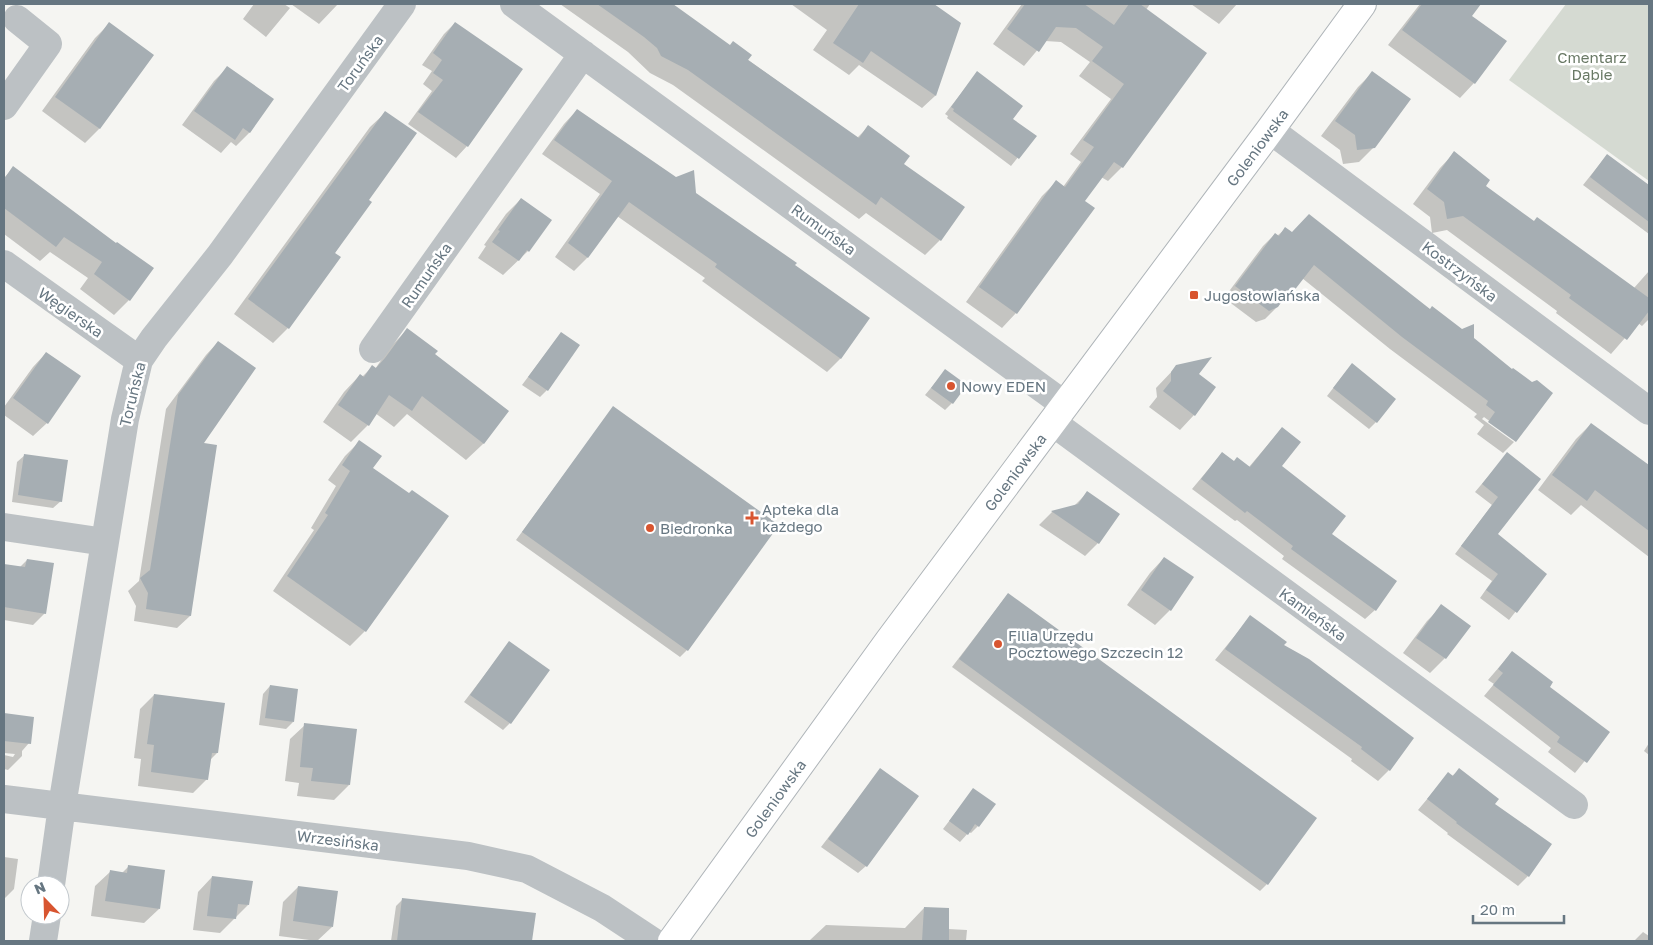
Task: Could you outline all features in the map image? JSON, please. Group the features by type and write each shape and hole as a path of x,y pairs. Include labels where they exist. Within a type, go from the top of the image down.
{"street":[{"name":"Toruńska","path":"52,875 125,419 139,360 154,338 220,255 402,4"},
{"name":"Rumuńska","path":"514,4 583,54 1058,413"},
{"name":"Goleniowska","path":"672,941 1058,413 1362,4"},
{"path":"4,106 48,44 17,20"},
{"name":"Rumuńska","path":"373,350 583,54"},
{"name":"Kostrzyńska","path":"1270,130 1649,411"},
{"name":"Węgierska","path":"4,264 139,360"},
{"name":"Kamieńska","path":"1058,413 1574,806"},
{"path":"4,527 105,542"},
{"name":"Wrzesińska","path":"4,799 468,856 527,869 602,908 652,941"},
{"path":"44,941 46,925"}],"green space":[{"name":"Cmentarz Dąbie","path":"1566,4 1649,4 1649,181 1509,80"}],"building":[{"path":"597,4 673,4 730,45 733,41 752,55 748,60 859,138 868,125 910,156 904,164 965,207 941,241 881,197 876,205 688,70 661,56 657,48 644,37"},
{"path":"859,4 934,4 961,23 936,96 871,51 863,63 833,43"},
{"path":"1025,4 1084,4 1114,25 1129,4 1140,4 1207,53 1123,168 1114,162 1085,201 1095,208 1017,314 979,287 1056,180 1065,187 1094,147 1083,140 1124,84 1092,61 1103,47 1076,28 1056,27 1039,52 1007,29"},
{"path":"1422,4 1481,4 1472,16 1507,41 1475,84 1402,30"},
{"path":"109,22 154,55 100,129 55,97"},
{"path":"455,22 523,69 468,147 418,112 443,80 433,73 442,60 433,53"},
{"path":"227,66 274,99 250,133 243,128 235,140 194,111"},
{"path":"977,71 1023,106 1013,119 1037,136 1019,159 953,111 954,109 951,107"},
{"path":"1372,71 1411,99 1375,148 1357,150 1355,135 1335,121"},
{"path":"577,109 676,177 694,170 696,193 797,263 795,265 870,318 841,359 715,267 717,264 629,202 588,258 568,243 612,181 554,140"},
{"path":"385,111 417,133 369,200 372,202 335,253 341,257 289,329 248,299"},
{"path":"1454,151 1490,180 1486,186 1534,221 1537,217 1649,298 1649,311 1627,340 1569,298 1571,295 1463,216 1447,219 1444,202 1427,189"},
{"path":"1607,154 1649,185 1649,222 1590,177"},
{"path":"13,166 116,243 154,268 130,301 94,274 102,262 64,237 56,247 4,208 4,179"},
{"path":"521,198 552,220 529,252 527,250 519,261 492,242 500,231 498,230"},
{"path":"1309,214 1430,309 1432,306 1462,329 1474,324 1474,338 1512,369 1532,382 1537,380 1553,393 1516,442 1488,422 1495,412 1486,405 1488,401 1402,337 1314,265 1290,296 1287,294 1278,307 1269,311 1235,286 1275,233 1279,236 1285,227 1292,232"},
{"path":"407,328 438,351 435,354 509,411 484,444 422,396 412,411 389,395 369,426 338,405 360,374 364,377 372,365 376,368"},
{"path":"561,332 580,345 548,391 528,377"},
{"path":"218,341 256,368 204,443 217,445 191,616 146,609 148,593 140,578 150,570 178,395"},
{"path":"46,352 81,376 48,424 13,398"},
{"path":"1212,357 1199,374 1216,387 1195,416 1163,391 1171,381 1171,372 1176,365"},
{"path":"1352,363 1396,399 1377,423 1333,388"},
{"path":"945,369 967,385 953,404 931,388"},
{"name":"Biedronka","path":"613,406 779,525 688,651 522,532"},
{"path":"1591,423 1649,465 1649,531 1595,490 1587,501 1552,475"},
{"path":"1282,427 1301,442 1282,466 1346,516 1332,534 1397,581 1376,611 1291,549 1293,546 1247,511 1245,513 1201,479 1222,452 1234,461 1237,457 1250,467"},
{"path":"359,440 382,456 373,468 409,493 412,490 449,516 366,632 287,576 328,515 325,513 350,471 342,465"},
{"path":"1507,452 1541,479 1498,534 1547,574 1517,613 1486,590 1498,574 1461,546 1498,497 1482,484"},
{"path":"24,454 68,460 62,502 18,495"},
{"path":"1087,491 1120,514 1099,544 1051,511 1078,504"},
{"path":"1164,557 1194,577 1171,611 1141,590"},
{"path":"27,559 54,563 46,614 4,607 4,564 25,567"},
{"path":"1008,593 1317,818 1268,885 959,659"},
{"path":"1441,604 1471,626 1446,659 1416,638"},
{"path":"1250,615 1287,642 1284,645 1309,659 1414,738 1390,771 1361,749 1362,747 1225,649"},
{"path":"509,641 550,670 511,724 470,695"},
{"path":"1512,651 1553,682 1550,687 1610,732 1587,763 1557,742 1560,737 1493,685 1503,673 1498,669"},
{"path":"270,685 298,689 294,722 265,718"},
{"path":"154,694 225,703 218,753 212,753 208,780 151,772 154,745 147,744"},
{"path":"4,713 34,717 31,744 4,741"},
{"path":"304,723 357,729 350,785 311,781 313,768 300,767"},
{"path":"880,768 919,796 867,867 828,839"},
{"path":"1459,768 1499,799 1495,804 1552,844 1529,877 1427,799 1448,772 1453,776"},
{"path":"973,788 996,804 979,827 975,824 968,835 949,821"},
{"path":"128,865 165,870 160,909 105,901 110,870 127,873"},
{"path":"212,876 253,881 249,905 238,904 236,919 207,916"},
{"path":"298,886 338,891 333,927 293,921"},
{"path":"402,898 536,913 532,941 397,941"},
{"path":"924,907 949,908 949,941 922,941"}],"place":[{"name":"Jugosłowiańska","path":"1194,295"},
{"name":"Nowy EDEN","path":"951,386"},
{"name":"Apteka dla każdego","path":"752,518"},
{"name":"Biedronka","path":"650,528"},
{"name":"Filia Urzędu Pocztowego Szczecin 12","path":"998,644"}]}
